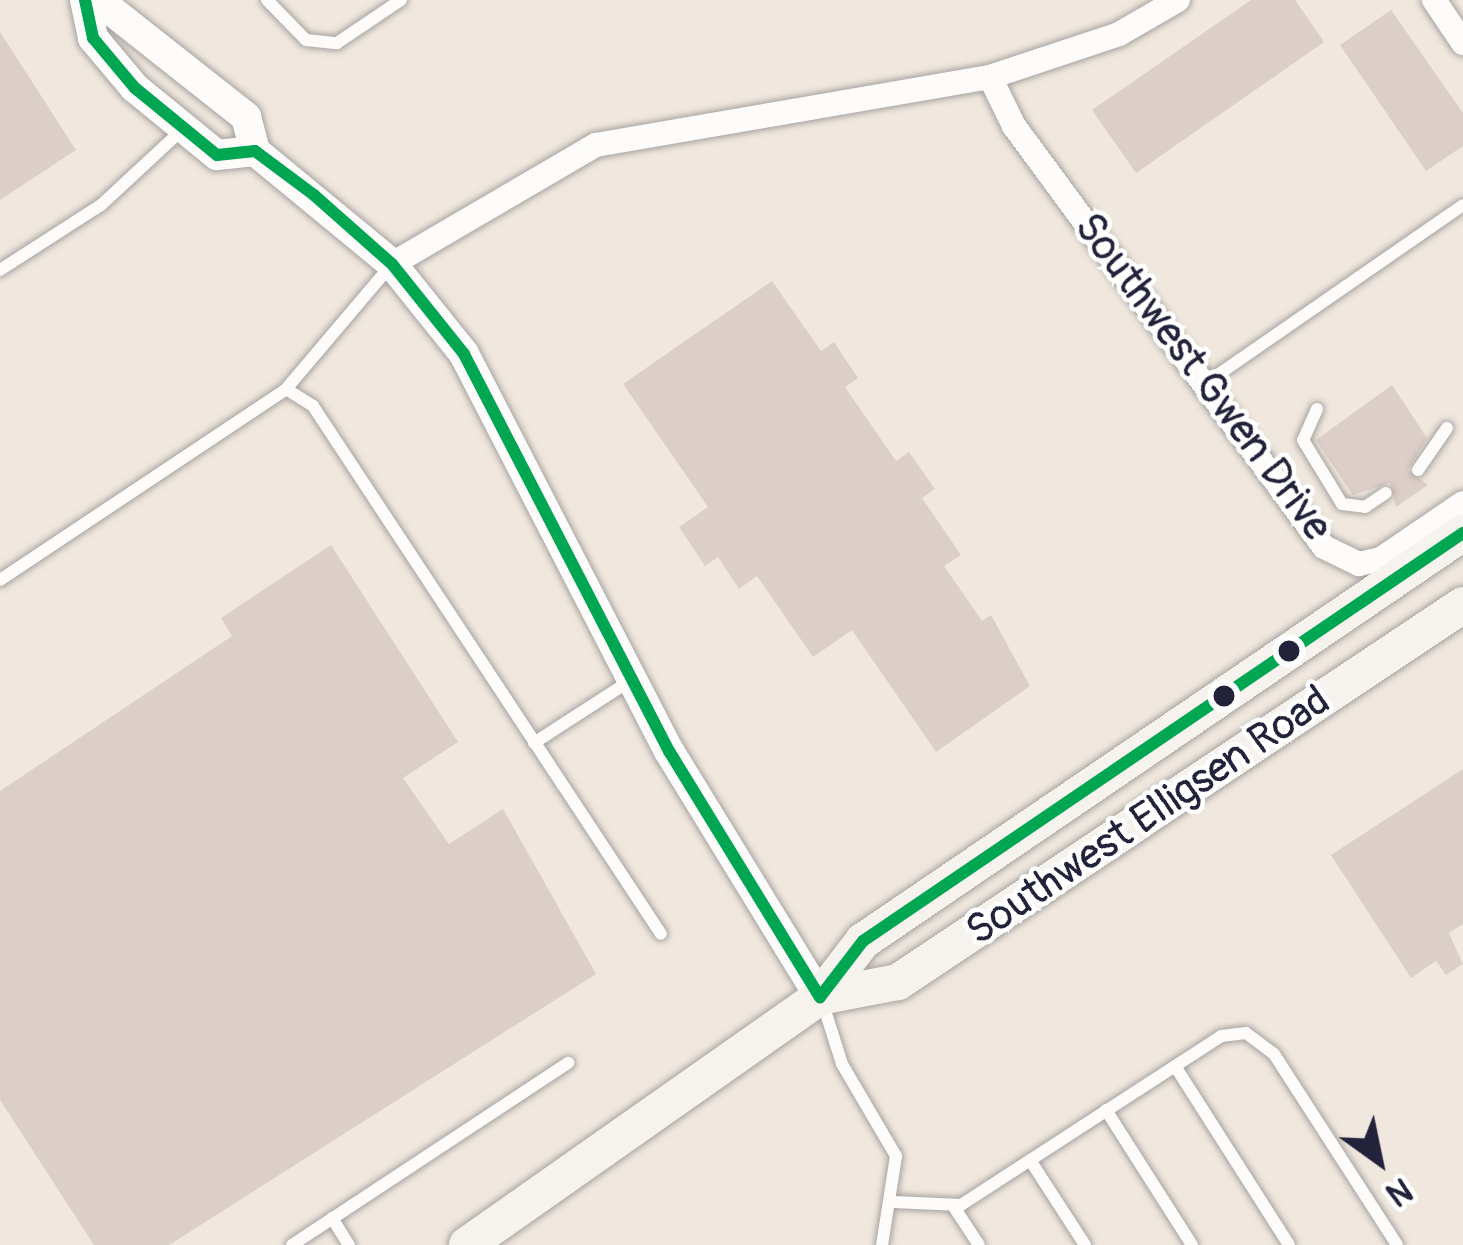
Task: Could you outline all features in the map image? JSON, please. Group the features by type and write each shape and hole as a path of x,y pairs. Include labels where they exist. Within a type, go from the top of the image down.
{"main road":[{"name":"Southwest Elligsen Road","path":"467,1245 820,997 863,941 1463,533"},
{"name":"Southwest Elligsen Road","path":"820,997 898,982 1463,605"}],"street":[{"path":"85,0 92,38 182,129 217,155 255,151"},
{"path":"98,0 246,117 255,151 392,264 507,421 631,680 820,997"},
{"path":"392,264 596,146 990,76 1119,34 1178,0"},
{"path":"1434,0 1463,43"},
{"name":"Southwest Gwen Drive","path":"990,76 1014,126 1342,558 1381,559 1463,503"}],"lane":[{"path":"267,0 306,40 337,43 401,0"},
{"path":"0,270 101,205 182,129"},
{"path":"1210,382 1463,205"},
{"path":"0,580 286,389 392,264"},
{"path":"286,389 313,406 661,934"},
{"path":"1317,409 1303,440 1342,504 1365,507 1386,493"},
{"path":"1418,470 1447,428"},
{"path":"534,742 631,680"},
{"path":"820,997 842,1064 896,1156 894,1202 882,1245"},
{"path":"894,1202 954,1207 1233,1033 1267,1044 1397,1245"},
{"path":"292,1245 568,1063"},
{"path":"1175,1066 1289,1245"},
{"path":"1106,1110 1192,1245"},
{"path":"1030,1160 1085,1245"},
{"path":"954,1207 979,1245"},
{"path":"332,1218 350,1245"}],"building":[{"path":"1251,0 1295,0 1324,42 1136,173 1092,110"},
{"path":"1391,10 1463,113 1463,146 1426,171 1340,45"},
{"path":"0,32 76,150 0,200"},
{"path":"772,281 821,351 834,342 858,378 845,387 896,461 909,452 935,489 922,498 961,555 944,566 982,621 991,615 1030,686 936,752 852,630 813,657 757,576 739,589 718,557 705,566 679,527 708,507 623,384"},
{"path":"1392,385 1427,438 1408,470 1428,485 1396,507 1390,483 1353,495 1316,440"},
{"path":"331,545 458,742 403,778 449,844 503,809 596,974 169,1245 94,1245 0,1100 0,791 232,636 221,618"},
{"path":"1463,769 1463,924 1449,933 1463,964 1446,975 1436,961 1411,978 1331,855"}],"transit line":[{"path":"85,0 93,38 135,88 217,155 255,151 314,195 392,264 464,354 669,751 820,997"},
{"path":"820,997 863,941 1463,533"}]}
